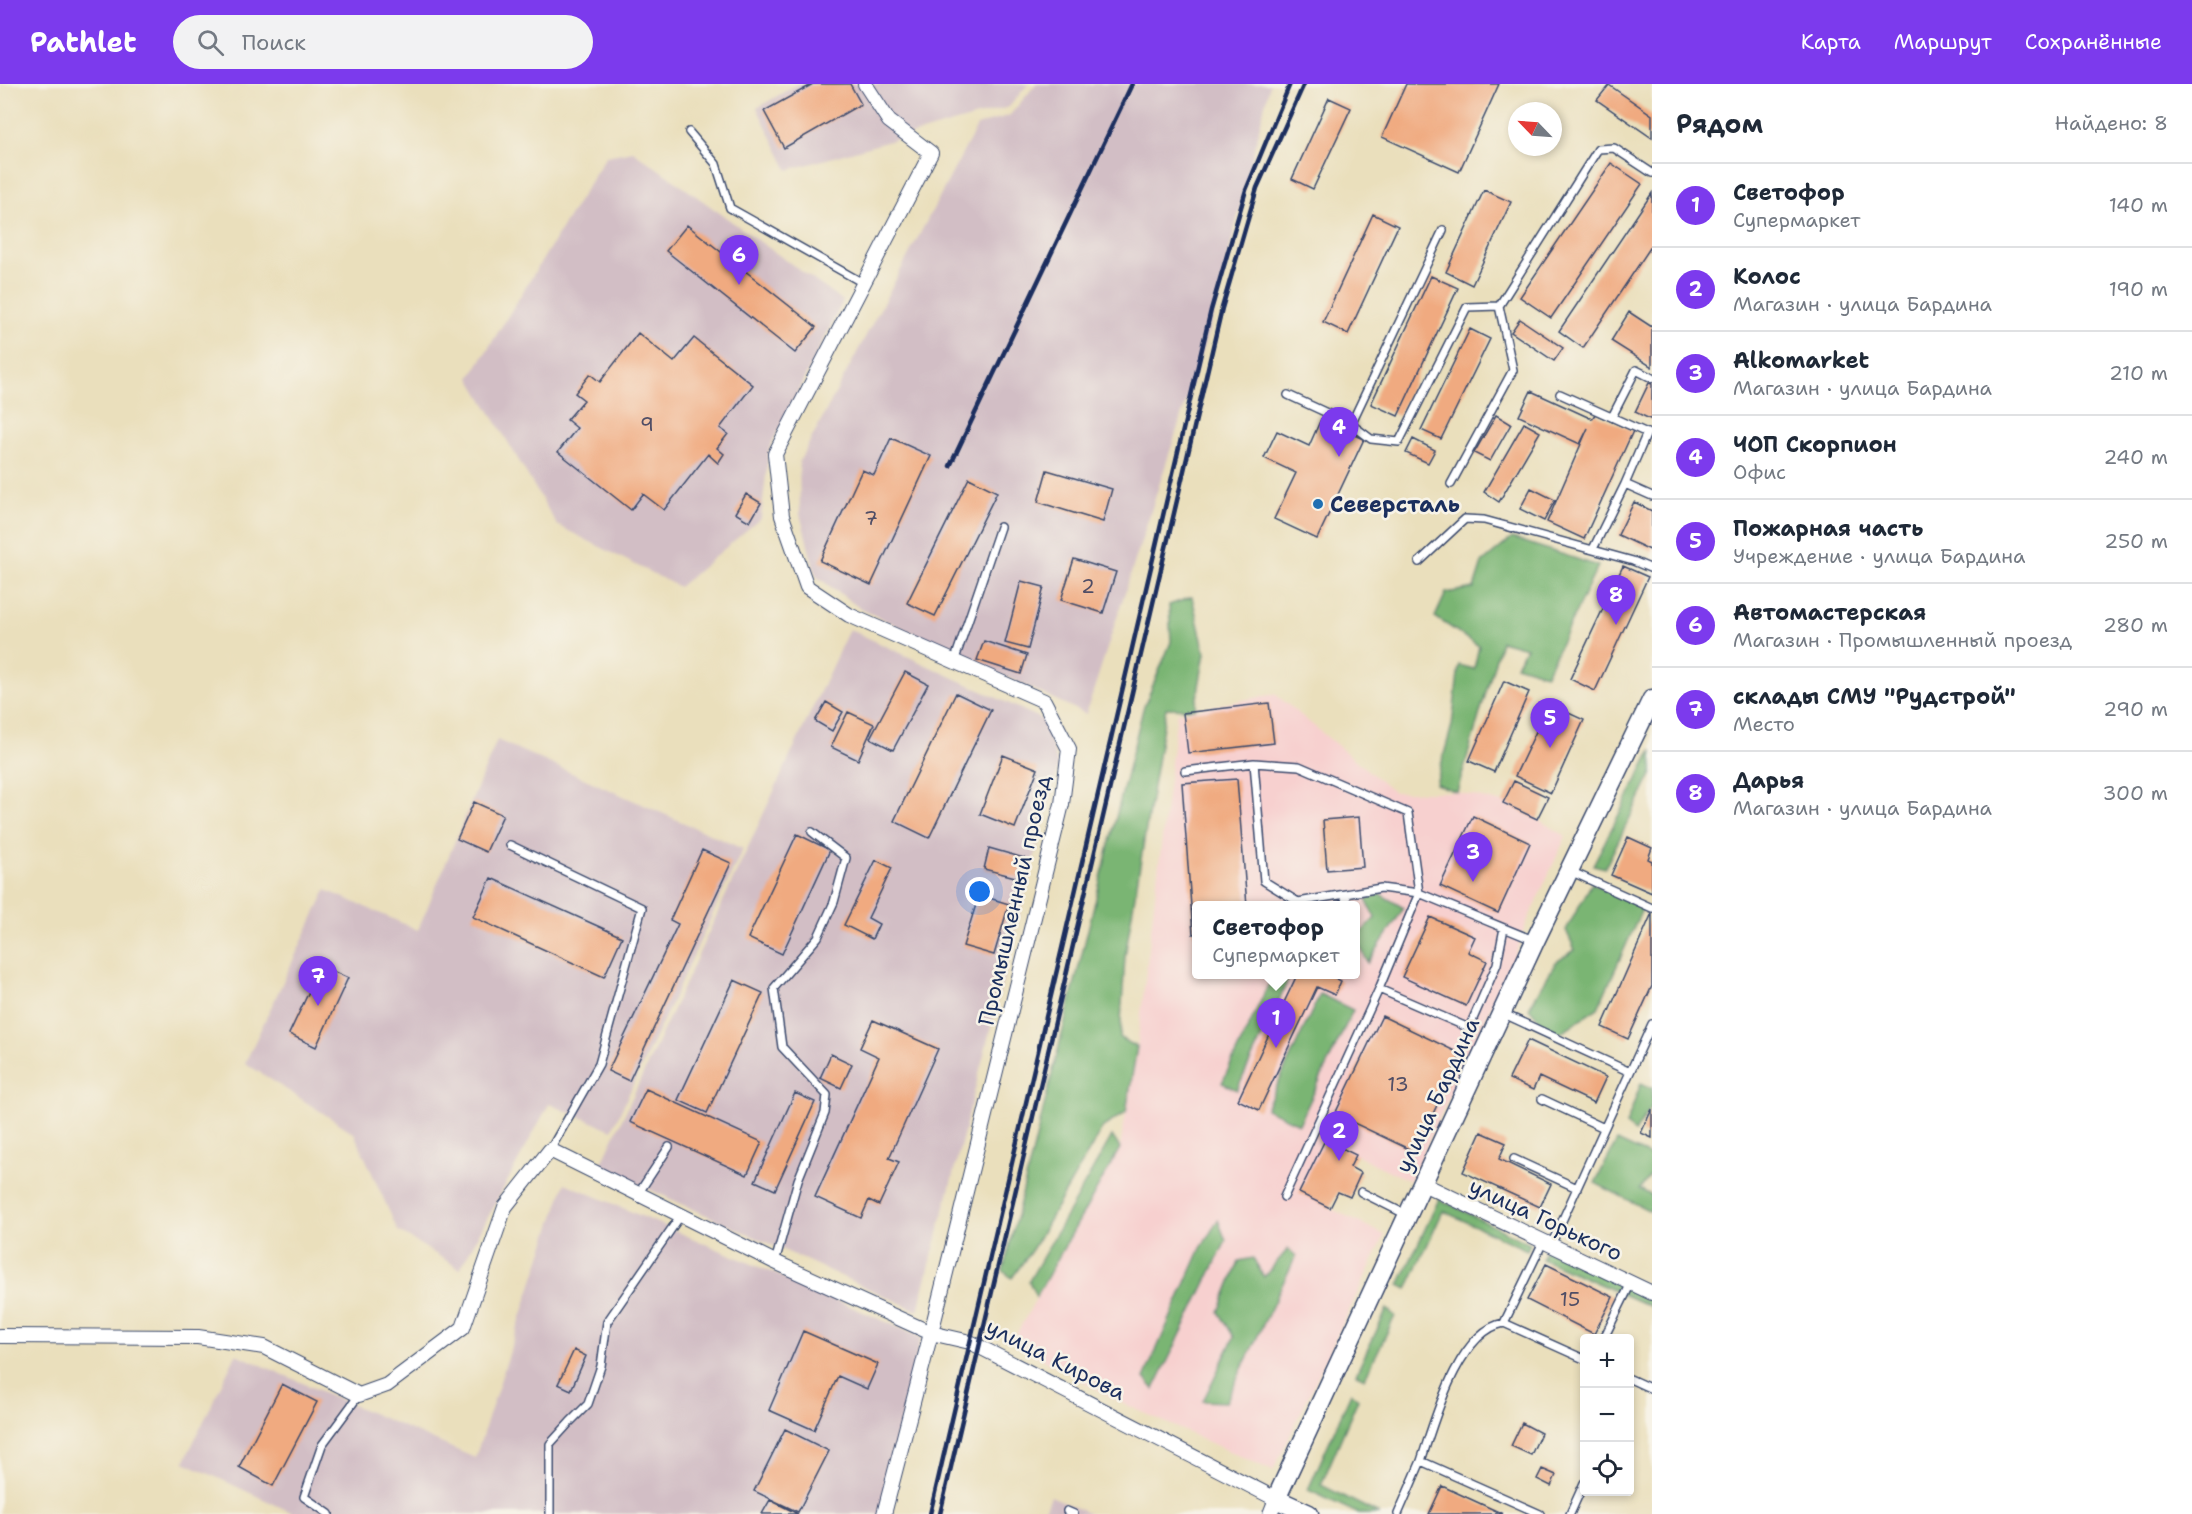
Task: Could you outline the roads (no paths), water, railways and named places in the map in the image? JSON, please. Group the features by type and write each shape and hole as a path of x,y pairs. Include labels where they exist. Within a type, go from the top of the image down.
{"street":[{"name":"Промышленный проезд","path":"866,84 889,121 931,153 775,454 782,516 807,587 849,615 1044,701 1069,749 1062,804 884,1514"},
{"name":"улица Бардина","path":"1273,1506 1535,941 1652,699"},
{"name":"улица Кирова","path":"550,1150 775,1262 931,1333 970,1342 1273,1506 1309,1514"},
{"path":"0,1336 198,1337 264,1347 359,1395 387,1385 463,1328 505,1207 550,1150"},
{"name":"улица Горького","path":"1423,1184 1652,1293"}],"lane":[{"path":"689,132 716,164 730,208 863,283"},
{"path":"1451,484 1513,370 1499,306 1598,149 1614,148 1652,172"},
{"path":"1351,424 1443,230"},
{"path":"1288,395 1351,424 1371,439 1399,442 1467,307 1499,306"},
{"path":"1612,417 1636,370 1652,378"},
{"path":"1560,394 1647,433 1593,549"},
{"path":"1624,484 1652,496"},
{"path":"1419,562 1465,519 1484,520 1593,549 1633,561 1652,570"},
{"path":"954,662 1000,527"},
{"path":"1185,771 1254,763 1299,766 1408,813 1419,893 1284,1197"},
{"path":"1254,763 1263,881 1296,901"},
{"path":"775,1262 798,1180 825,1113 826,1095 782,1047 774,988 818,937 834,902 846,858 812,832"},
{"path":"510,845 642,908 599,1064 550,1150"},
{"path":"1569,871 1652,908"},
{"path":"1304,901 1381,888 1419,893 1535,941"},
{"path":"1345,901 1348,894"},
{"path":"1378,989 1469,1028 1497,964 1504,928"},
{"path":"1502,1012 1630,1072"},
{"path":"1504,1323 1577,1188 1652,1024"},
{"path":"1542,1100 1604,1128"},
{"path":"638,1194 669,1148"},
{"path":"1514,1159 1577,1188"},
{"path":"1360,1192 1408,1216"},
{"path":"550,1514 550,1444 588,1404 602,1366 607,1322 681,1215"},
{"path":"1606,1334 1631,1283"},
{"path":"1398,1514 1421,1461 1440,1406 1462,1358 1477,1339 1495,1325 1504,1323 1580,1357"},
{"path":"1634,1381 1652,1389"},
{"path":"329,1514 304,1497 322,1445 359,1395"},
{"path":"1421,1461 1540,1514"},
{"path":"1570,1514 1580,1492"}],"railway":[{"path":"950,466 1132,84"},
{"path":"930,1514 1211,310 1246,190 1290,84"},
{"path":"940,1514 1222,308 1257,188 1304,84"}],"place":[{"name":"Автомастерская","path":"739,285"},
{"name":"ЧОП Скорпион","path":"1339,457"},
{"name":"Северсталь","path":"1318,504"},
{"name":"Дарья","path":"1616,625"},
{"name":"Пожарная часть","path":"1550,748"},
{"name":"Alkomarket","path":"1473,882"},
{"name":"склады СМУ \"Рудстрой\"","path":"318,1006"},
{"name":"Светофор","path":"1276,1048"},
{"name":"Колос","path":"1339,1161"}]}
